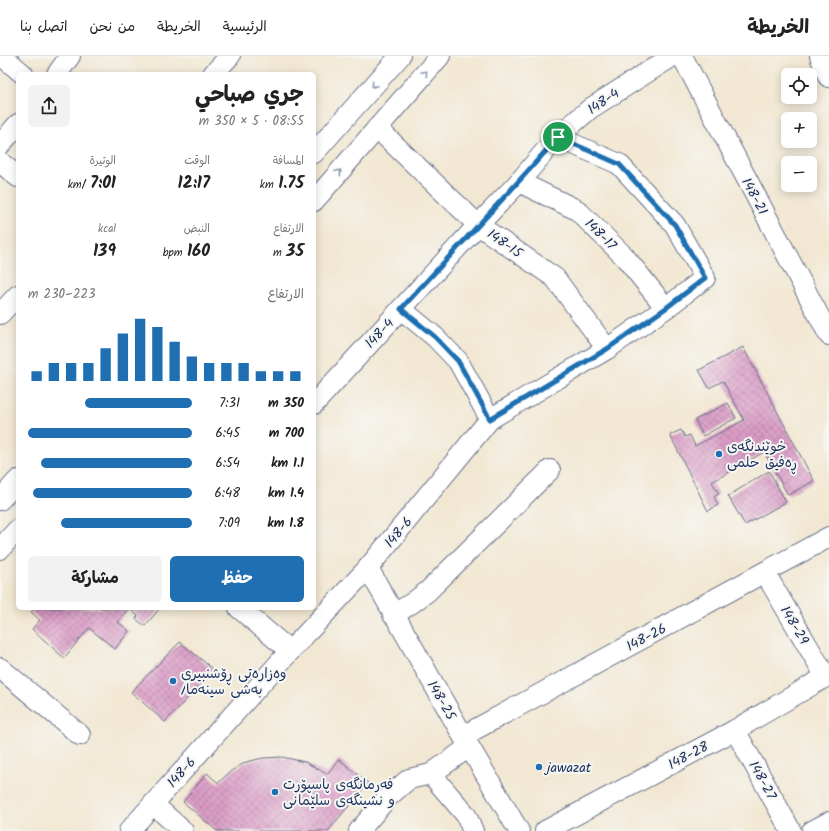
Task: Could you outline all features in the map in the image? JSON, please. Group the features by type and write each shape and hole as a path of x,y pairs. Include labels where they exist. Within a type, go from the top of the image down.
{"main road":[{"path":"821,56 829,76"}],"street":[{"path":"2,56 21,72"},
{"path":"58,72 70,56"},
{"path":"215,72 230,56"},
{"path":"316,152 400,56"},
{"path":"316,199 440,56"},
{"name":"148-4","path":"316,402 478,225 520,182 558,137 591,108 674,56"},
{"name":"148-21","path":"682,56 829,335"},
{"path":"0,145 16,126"},
{"name":"148-15","path":"377,128 478,225 555,278 607,349"},
{"name":"148-6","path":"129,831 290,651 368,568 490,419 607,349 666,308 705,278 675,225 619,164 558,137"},
{"path":"0,162 16,175"},
{"name":"148-17","path":"520,182 577,210 624,256 666,308"},
{"path":"0,314 16,297"},
{"path":"401,309 435,337 458,361 490,419"},
{"path":"393,615 428,591 550,470"},
{"path":"0,500 16,482"},
{"path":"0,549 16,531"},
{"name":"148-26","path":"431,774 466,741 829,537"},
{"name":"148-25","path":"368,568 393,615 519,831"},
{"name":"148-29","path":"765,573 828,676"},
{"path":"241,610 290,651"},
{"path":"0,668 80,735"},
{"name":"148-28","path":"545,831 735,730 828,676"},
{"name":"148-27","path":"735,730 791,831"},
{"path":"359,831 388,797 409,779 431,774 466,815 473,831"},
{"path":"153,804 183,831"},
{"path":"812,831 829,822"}],"building":[{"path":"743,347 814,481 788,495 764,452 712,482 719,494 714,497 718,505 708,511 670,435 681,430 685,437 690,435 695,446 744,420 723,381 709,388 699,370"},
{"path":"728,403 736,418 703,436 695,420"},
{"path":"769,471 786,502 745,525 728,496"},
{"path":"34,610 127,610 118,622 129,631 115,649 89,628 64,658 32,629 40,620 31,612"},
{"path":"131,610 158,610 145,626 136,619 138,616"},
{"name":"وە‌زارە‌تی ڕۆشنبیری /بە‌شی سینە‌ما","path":"180,642 214,670 165,722 131,692"},
{"name":"فەرمانگەی پاسپۆرت و نشینگەی سلێمانی","path":"282,757 305,762 327,774 339,759 368,783 328,831 217,831 183,802 207,773 218,783 231,771 246,762 263,758"}],"place":[{"name":"خوێندنگەی ڕەفیق حلمی","path":"719,454"},
{"name":"وە‌زارە‌تی ڕۆشنبیری /بە‌شی سینە‌ما","path":"173,681"},
{"name":"jawazat","path":"539,767"},
{"name":"فەرمانگەی پاسپۆرت و نشینگەی سلێمانی","path":"275,792"}],"route":[{"path":"558,137 619,164 675,225 705,278 666,308 607,349 490,419 458,361 435,337 401,309 478,225 520,182 558,137"}]}
